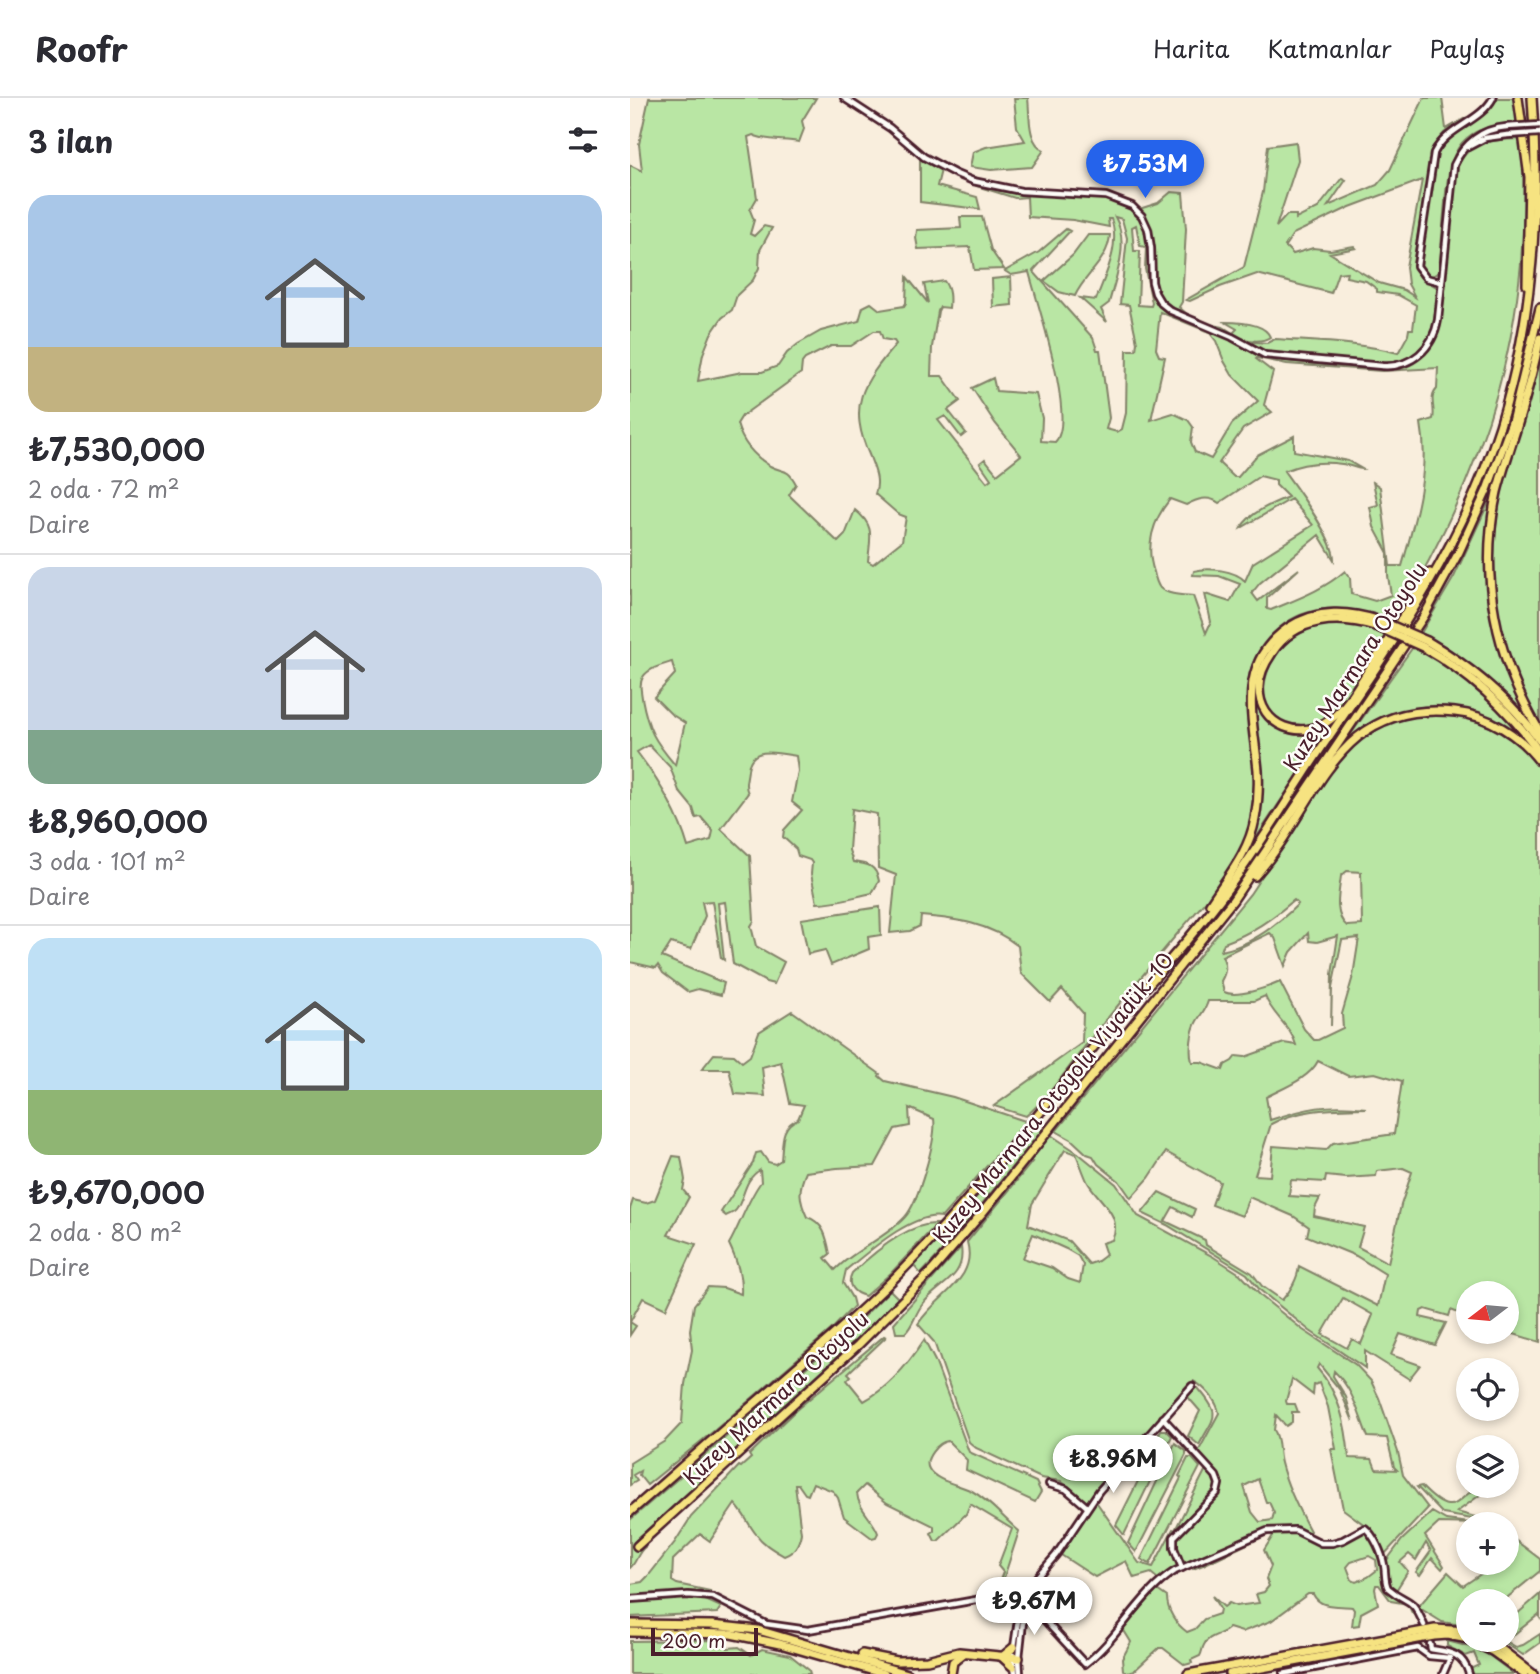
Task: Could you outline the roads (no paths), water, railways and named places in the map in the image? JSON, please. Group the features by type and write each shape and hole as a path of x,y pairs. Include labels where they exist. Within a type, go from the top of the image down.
{"highway":[{"path":"1518,98 1529,177 1526,318"},
{"name":"Kuzey Marmara Otoyolu","path":"1187,939 1231,885 1327,739 1389,651 1416,608 1458,528 1499,426 1526,318 1536,230 1532,98"},
{"name":"Kuzey Marmara Otoyolu","path":"1197,947 1233,900 1424,616 1459,552 1487,490 1512,422 1540,308"},
{"path":"1540,338 1528,391 1497,492 1489,559 1491,595 1502,650 1517,690 1540,732"},
{"path":"1379,624 1325,620 1301,627 1283,640 1268,660 1260,678 1259,695 1267,713 1284,728 1299,731 1315,729 1334,717 1358,686 1458,528"},
{"path":"1187,939 1237,864 1252,829 1258,782 1250,695 1255,671 1263,655 1283,632 1300,621 1316,615 1347,613 1425,644 1465,665 1493,688 1540,741"},
{"path":"1425,644 1489,694 1514,718 1540,753"},
{"path":"1233,900 1263,867 1332,762 1356,738 1387,719 1420,711 1440,710 1470,715 1497,725 1512,735 1540,762"},
{"name":"Kuzey Marmara Otoyolu Viyadük-10","path":"916,1256 1187,939"},
{"name":"Kuzey Marmara Otoyolu Viyadük-10","path":"933,1270 984,1212 1197,947"},
{"name":"Kuzey Marmara Otoyolu","path":"630,1512 841,1329 916,1256"},
{"name":"Kuzey Marmara Otoyolu","path":"638,1546 858,1345 933,1270"},
{"path":"630,1625 736,1626 788,1637 908,1674"},
{"path":"1188,1674 1435,1629 1456,1630"},
{"path":"630,1632 731,1634 760,1639 884,1674"},
{"path":"1230,1674 1434,1636 1456,1637"},
{"path":"1002,1657 1014,1647"},
{"path":"1491,1652 1524,1674"},
{"path":"1505,1652 1534,1674"},
{"path":"841,1653 908,1661 965,1653 1016,1658"},
{"path":"951,1674 953,1662 965,1653"},
{"path":"1002,1657 1014,1671"},
{"path":"866,1668 878,1674"}],"street":[{"path":"844,98 857,101 925,157 973,181 1021,191 1106,196 1132,206 1142,216 1148,229 1152,282 1161,303 1171,311 1232,337 1265,355 1388,367 1406,362 1427,348 1434,336 1452,171 1462,151 1480,134 1506,127 1540,125"},
{"path":"1441,282 1426,278 1417,266 1434,153 1444,139 1485,108 1493,98"},
{"path":"1462,151 1485,138 1540,133"},
{"path":"1020,1674 1014,1647 1019,1613 1037,1578 1056,1555 1087,1507 1192,1385"},
{"path":"1163,1418 1216,1476 1219,1484 1217,1493 1173,1539 1182,1568"},
{"path":"1049,1483 1066,1489 1087,1507"},
{"path":"630,1599 688,1595 713,1597 766,1624 785,1629 818,1629 987,1598 1012,1597 1032,1606 1082,1664 1085,1664 1164,1579 1182,1568 1267,1531 1300,1531 1321,1543 1332,1544 1365,1528 1373,1537 1383,1560 1384,1578 1388,1588 1417,1607 1424,1625"},
{"path":"1014,1671 1024,1613 1022,1608"},
{"path":"1430,1644 1431,1649 1447,1650 1463,1659 1469,1674"},
{"path":"1283,1674 1418,1648 1429,1656 1450,1658 1443,1674"}]}
